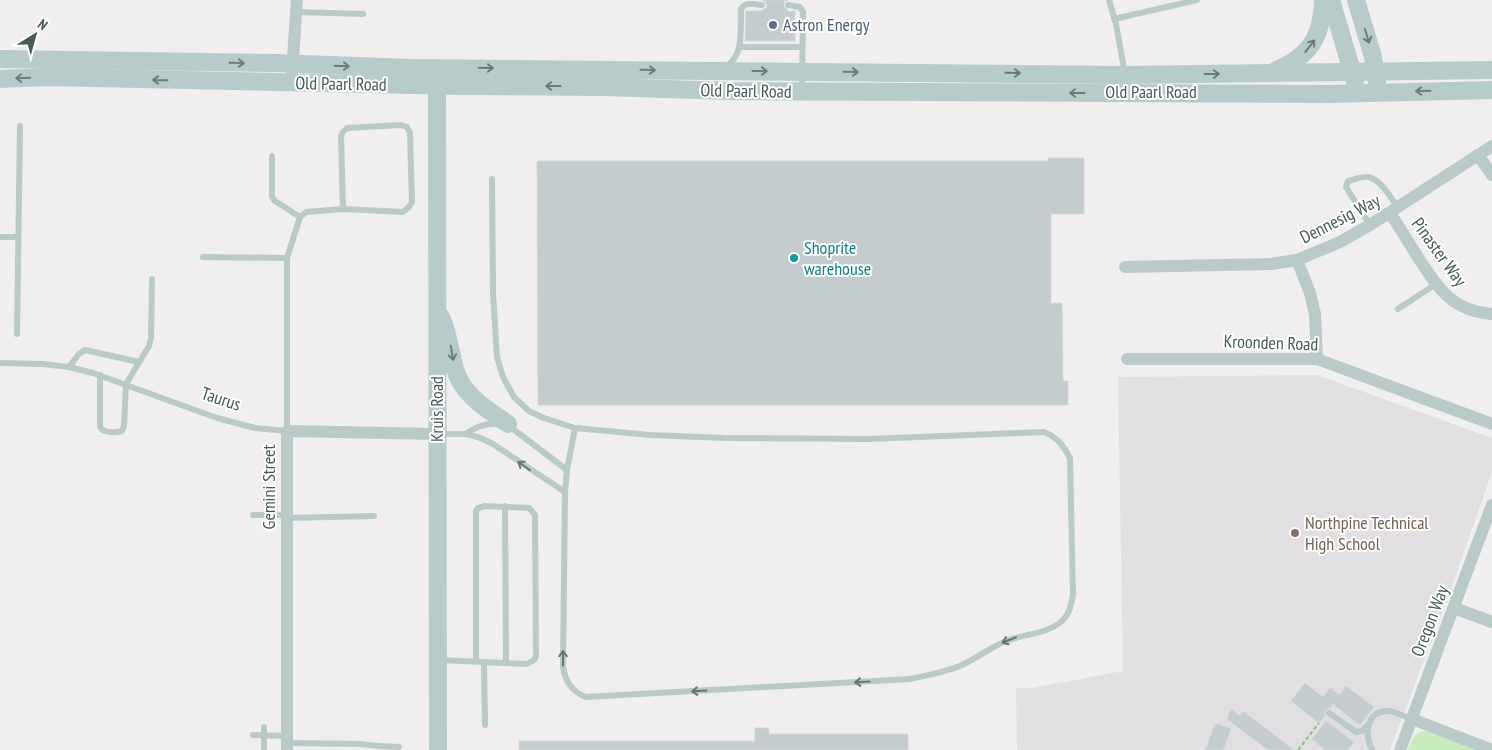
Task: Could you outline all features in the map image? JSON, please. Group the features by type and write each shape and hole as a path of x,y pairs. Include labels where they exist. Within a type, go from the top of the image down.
{"main road":[{"path":"1270,73 1298,59 1310,47 1320,30 1323,0"},
{"path":"1331,0 1358,93"},
{"path":"1356,0 1373,57 1378,92"},
{"name":"Old Paarl Road","path":"0,59 437,68 717,71 1125,74 1492,70"},
{"name":"Kruis Road","path":"437,68 438,750"},
{"name":"Old Paarl Road","path":"0,79 46,77 802,92 1358,93 1492,90"},
{"path":"436,307 447,329 458,380 466,392 476,401 508,424"}],"street":[{"path":"291,83 296,6"},
{"name":"Dennesig Way","path":"1124,267 1271,264 1297,260 1340,242 1370,225 1492,146"},
{"path":"1478,154 1492,176"},
{"name":"Pinaster Way","path":"1394,210 1436,284 1448,298 1464,308 1492,314"},
{"path":"1297,260 1310,293 1315,314 1317,359"},
{"name":"Kroonden Road","path":"1127,359 1317,359 1492,424"},
{"name":"Taurus","path":"287,432 437,434"},
{"name":"Gemini Street","path":"287,432 287,743"},
{"name":"Oregon Way","path":"1400,750 1491,511"},
{"path":"1454,608 1492,622"},
{"path":"1412,719 1492,750"}],"lane":[{"path":"1109,0 1125,74 1126,93"},
{"path":"1114,19 1197,0"},
{"path":"717,71 734,60 739,51 741,10 743,6 749,4 762,5"},
{"path":"788,5 802,9 802,92"},
{"path":"296,6 363,14"},
{"path":"740,47 802,47"},
{"path":"272,156 272,196 275,201 300,217 306,212 343,209 403,212 412,202 410,133 407,127 402,125 347,128 343,132 341,136 343,209"},
{"path":"17,334 20,126"},
{"path":"1370,225 1346,186 1348,181 1363,177 1372,178 1381,185 1394,210"},
{"path":"492,178 493,294 497,357 503,377 514,397 529,410 544,418 575,428 650,435 869,439 1044,432 1054,436 1062,444 1070,458 1073,595 1071,607 1065,619 1056,626 1016,637 963,665 910,679 586,697 576,693 569,685 564,676 562,666 565,492 575,428"},
{"name":"Gemini Street","path":"287,432 287,258 300,217"},
{"path":"0,236 18,237"},
{"path":"203,257 287,258"},
{"path":"100,375 100,427 105,432 122,431 124,426 126,384 149,346 151,339 152,279"},
{"path":"1398,309 1436,284"},
{"path":"69,367 75,357 86,350 138,362"},
{"name":"Taurus","path":"0,363 44,364 69,367 100,375 217,418 256,428 287,432"},
{"path":"466,434 475,427 484,424 508,424 567,470"},
{"path":"437,434 466,434 478,437 493,444 565,492"},
{"path":"438,660 526,664 534,660 536,656 535,515 529,508 481,506 476,511 476,661"},
{"path":"505,506 506,663"},
{"path":"253,515 374,516"},
{"path":"484,662 485,724"},
{"path":"1329,713 1356,732 1362,731 1376,716 1386,712 1412,719"},
{"path":"1370,723 1367,739 1372,749"},
{"path":"264,727 264,750"},
{"path":"253,735 264,735 287,743 360,744 399,747"}],"path":[{"path":"1298,750 1319,723"}],"shaded area":[{"name":"Northpine Technical High School","path":"1317,375 1492,438 1492,472 1449,594 1390,750 1017,750 1016,688 1032,688 1123,671 1118,377"}],"green space":[{"path":"1424,731 1477,750 1408,750 1415,736"}],"building":[{"path":"762,0 788,0 784,2 784,7 788,12 795,11 795,41 745,41 746,11 762,11 767,5"},
{"name":"Shoprite warehouse","path":"1048,158 1084,158 1084,214 1051,214 1051,303 1062,303 1063,381 1068,381 1068,405 538,405 537,161 1048,161"},
{"path":"1305,683 1323,697 1330,688 1340,695 1346,686 1374,707 1360,725 1333,704 1325,710 1325,715 1319,723 1291,701"},
{"path":"1231,709 1240,716 1243,711 1294,750 1268,750 1227,719"},
{"path":"1326,721 1354,742 1348,750 1325,750 1312,739"},
{"path":"1215,724 1231,729 1223,750 1205,750"},
{"path":"755,728 769,728 769,734 908,734 908,750 519,750 519,741 755,741"}],"place":[{"name":"Astron Energy","path":"773,25"},
{"name":"Shoprite warehouse","path":"794,258"},
{"name":"Northpine Technical High School","path":"1295,533"}]}
